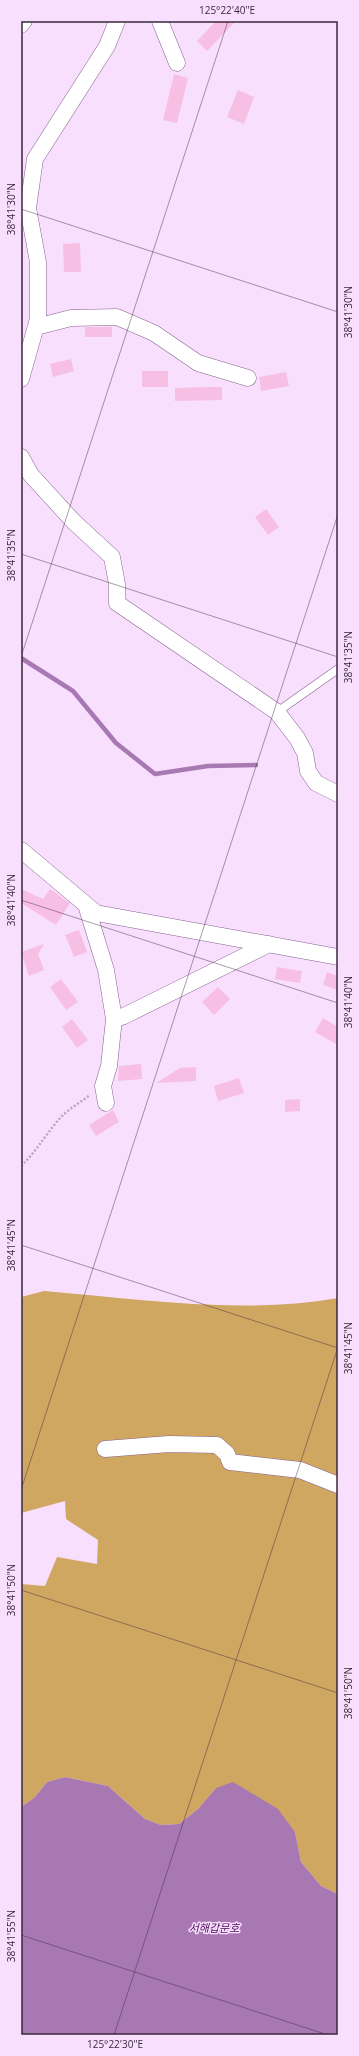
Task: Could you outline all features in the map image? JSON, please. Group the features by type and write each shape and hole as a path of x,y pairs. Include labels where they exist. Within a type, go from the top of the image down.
{"street":[{"path":"21,25 24,21"},
{"path":"21,379 38,320 38,262 28,208 35,159 107,46 117,21"},
{"path":"160,21 177,63"},
{"path":"36,327 71,318 117,317 154,333 198,363 248,378"},
{"path":"21,457 30,475 74,522 112,557 117,584 117,603 277,712 300,743 305,753 308,771 316,783 338,794"},
{"path":"21,850 96,913 338,957"},
{"path":"86,905 106,970 114,1019 109,1066 103,1086 106,1103"},
{"path":"114,1019 124,1016 208,976 269,944"},
{"path":"105,1449 169,1444 218,1445 227,1454 230,1462 300,1470 338,1485"}],"lane":[{"path":"277,712 338,669"}],"path":[{"path":"21,1166 33,1156 45,1137 63,1115 103,1086"}],"shaded area":[{"path":"44,1291 191,1304 228,1305 301,1303 338,1298 338,1894 321,1886 301,1862 295,1832 216,1788 198,1809 179,1824 161,1825 145,1819 108,1786 65,1777 47,1782 34,1798 21,1807 21,1584 45,1586 57,1557 97,1564 98,1540 66,1519 65,1501 21,1513 21,1297"}],"water":[{"name":"서해갑문호","path":"65,1777 108,1786 145,1819 161,1825 179,1824 198,1809 216,1788 233,1782 278,1809 295,1832 301,1862 321,1886 338,1894 338,2035 21,2035 21,1807 34,1798 47,1782"}],"building":[{"path":"216,21 236,21 207,51 197,41"},
{"path":"174,74 188,78 177,123 163,120"},
{"path":"238,90 254,97 244,124 227,117"},
{"path":"80,243 81,272 64,272 63,244"},
{"path":"85,327 112,327 112,337 85,337"},
{"path":"71,359 74,371 53,377 50,364"},
{"path":"142,371 168,371 168,387 142,387"},
{"path":"286,372 289,386 261,391 259,377"},
{"path":"222,387 222,400 175,401 175,388"},
{"path":"266,509 279,527 268,535 255,517"},
{"path":"21,889 43,899 50,889 70,903 56,925 21,903"},
{"path":"79,930 87,952 74,957 65,935"},
{"path":"44,944 38,954 44,970 29,976 21,952"},
{"path":"277,967 302,971 300,983 275,979"},
{"path":"327,972 338,976 338,990 323,985"},
{"path":"61,979 78,1002 66,1010 50,987"},
{"path":"218,987 230,999 214,1015 202,1002"},
{"path":"323,1018 338,1027 338,1045 315,1032"},
{"path":"72,1019 88,1040 77,1048 62,1027"},
{"path":"141,1064 142,1079 118,1081 119,1066"},
{"path":"196,1067 196,1081 156,1083 180,1068"},
{"path":"239,1078 244,1093 218,1101 214,1086"},
{"path":"300,1099 300,1111 285,1112 285,1100"},
{"path":"113,1110 119,1122 96,1136 89,1125"}],"waterway":[{"path":"21,658 73,691 116,743 155,774 208,766 256,765"}]}
